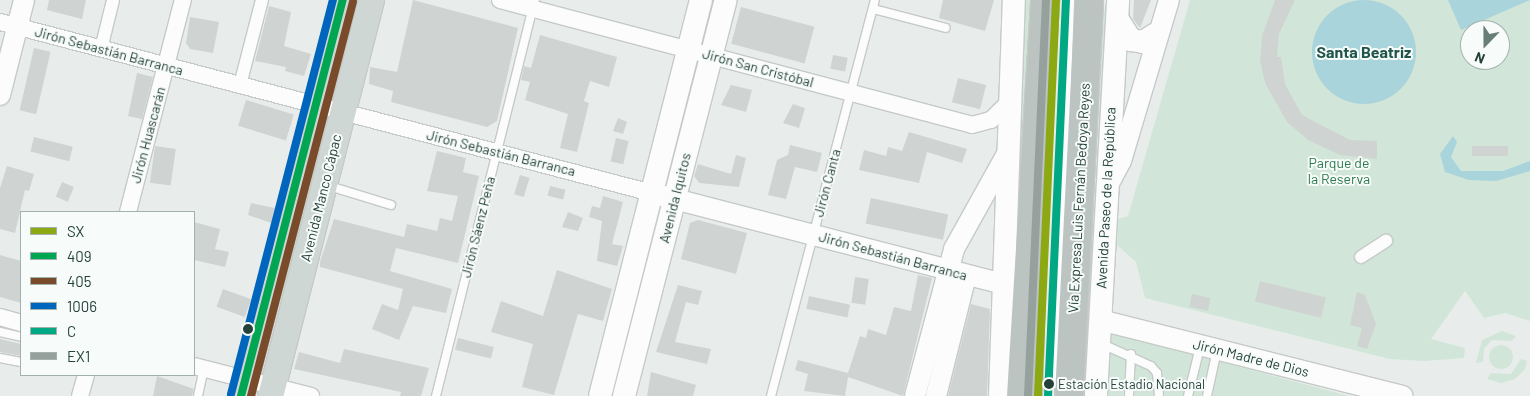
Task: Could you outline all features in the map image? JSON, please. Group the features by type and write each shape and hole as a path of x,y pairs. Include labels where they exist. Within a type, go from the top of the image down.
{"highway":[{"path":"1020,396 1045,0"},
{"name":"Vía Expresa Luis Fernán Bedoya Reyes","path":"1069,396 1089,0"}],"main road":[{"name":"Avenida Manco Cápac","path":"240,391 343,0"},
{"name":"Avenida Manco Cápac","path":"271,391 372,0"},
{"name":"Avenida Iquitos","path":"600,396 701,0"},
{"name":"Avenida Iquitos","path":"624,396 726,0"},
{"path":"1000,396 1002,284 1014,0"},
{"path":"1118,10 1131,40 1143,42 1156,34"},
{"name":"Avenida Paseo de la República","path":"1096,396 1106,188 1118,10"}],"street":[{"path":"0,95 9,25 24,0"},
{"path":"101,49 113,0"},
{"name":"Jirón Huascarán","path":"128,211 183,0"},
{"path":"240,85 262,0"},
{"name":"Jirón San Cristóbal","path":"500,0 534,4 689,50 972,125 992,120 1009,102"},
{"path":"1106,188 1121,161 1156,34 1169,0"},
{"name":"Jirón Sebastián Barranca","path":"9,25 1002,284"},
{"path":"915,396 947,271 961,233 1008,152"},
{"path":"1362,257 1386,241"},
{"path":"936,396 966,276"},
{"path":"0,318 20,323"},
{"name":"Jirón Madre de Dios","path":"1099,331 1209,348 1400,396"},
{"path":"199,367 240,391 271,391 311,396"},
{"path":"80,396 86,376"}],"lane":[{"name":"Jirón Canta","path":"771,396 875,0"},
{"path":"1038,396 1056,0"},
{"path":"1056,396 1070,0"},
{"name":"Jirón Sáenz Peña","path":"436,396 534,4"},
{"path":"873,9 946,28"},
{"path":"324,184 391,205"},
{"path":"1099,331 1157,373 1159,396"},
{"path":"0,332 20,337"},
{"path":"1188,396 1209,348"},
{"path":"1207,396 1209,348"},
{"path":"1129,396 1131,354"},
{"path":"0,358 20,362"},
{"path":"198,396 199,367"}],"green space":[{"path":"354,0 361,0 361,88 354,88"},
{"path":"1024,0 1037,0 1018,238 1016,236"},
{"path":"1107,0 1092,281 1081,282 1091,70"},
{"name":"Parque de la Reserva","path":"1190,0 1530,0 1530,321 1505,313 1484,318 1465,291 1431,339 1465,348 1464,358 1424,361 1390,359 1145,298 1136,262 1117,245 1118,219 1128,216"},
{"path":"324,123 331,125 263,359 257,358"},
{"path":"1082,292 1089,293 1088,317 1094,321 1091,396 1078,396"},
{"path":"1502,331 1516,336 1512,341 1492,340 1484,349 1483,362 1476,363 1482,340"},
{"path":"1108,334 1132,338 1349,396 1106,396"},
{"path":"1501,345 1509,349 1513,357 1509,365 1501,369 1493,365 1489,357 1493,349"},
{"path":"1521,359 1527,361 1525,369 1515,379 1501,383 1487,379 1491,373 1511,374"}],"water":[{"path":"1364,0 1384,4 1393,8 1401,15 1408,23 1412,32 1416,52 1412,72 1408,81 1401,89 1393,96 1384,100 1364,104 1344,100 1335,96 1327,89 1320,81 1316,72 1312,52 1316,32 1320,23 1327,15 1335,8 1344,4"},
{"path":"1448,0 1530,0 1484,20 1460,20 1460,28"},
{"path":"1453,136 1457,142 1451,157 1461,171 1503,171 1530,161 1530,171 1496,181 1469,180 1445,172 1440,154"}],"building":[{"path":"49,0 86,0 82,19 47,10"},
{"path":"413,0 518,28 497,121 487,127 391,102 393,91 369,84 370,67 397,72"},
{"path":"943,0 994,0 985,31 939,18"},
{"path":"1134,0 1151,0 1140,28 1133,19"},
{"path":"1275,0 1295,0 1279,34 1277,57 1281,57 1285,84 1302,115 1350,140 1377,141 1377,159 1340,155 1308,140 1287,122 1265,83 1260,61 1262,36"},
{"path":"269,6 291,12 284,46 311,54 304,76 285,71 286,67 255,61"},
{"path":"741,7 814,27 805,63 731,44"},
{"path":"190,17 219,22 213,53 190,49 186,43"},
{"path":"540,35 617,57 609,87 590,81 584,101 589,103 577,152 560,148 568,114 525,100 530,82 521,80 524,66 531,68"},
{"path":"34,48 51,52 36,114 20,110"},
{"path":"833,55 848,58 845,72 830,69"},
{"path":"137,73 153,77 142,119 128,116"},
{"path":"958,78 986,85 980,109 952,102"},
{"path":"731,85 752,90 746,112 721,105"},
{"path":"246,100 294,115 286,140 238,126"},
{"path":"793,104 805,108 799,128 783,123"},
{"path":"618,118 627,122 623,134 613,131"},
{"path":"909,132 967,149 962,163 927,152 919,183 859,170 864,150 886,156 888,147 902,151"},
{"path":"34,137 73,147 69,161 30,152"},
{"path":"616,138 629,141 623,164 611,161"},
{"path":"790,145 822,153 817,172 795,167 786,199 768,195 777,160 788,155"},
{"path":"155,146 176,149 171,186 150,183"},
{"path":"1472,146 1508,146 1508,156 1472,156"},
{"path":"437,151 466,158 463,172 479,176 458,263 396,248 390,271 452,289 446,313 413,306 399,340 372,329 382,304 398,310 403,289 320,267 320,262 334,219 404,237 407,224 437,231 440,218 452,221 458,196 427,191"},
{"path":"736,155 746,158 739,187 699,183 694,176 698,164 731,174"},
{"path":"7,166 34,174 29,191 25,190 15,233 0,229 0,188"},
{"path":"520,175 530,178 524,197 514,194"},
{"path":"62,182 74,187 68,202 56,197"},
{"path":"550,186 566,190 563,200 548,196"},
{"path":"603,196 623,202 612,244 623,246 617,266 597,261 602,221 589,217 592,206 600,208"},
{"path":"871,198 948,214 943,240 866,223"},
{"path":"251,203 275,208 271,223 248,215"},
{"path":"568,212 583,218 578,231 562,227"},
{"path":"698,220 747,233 736,274 681,259 690,223"},
{"path":"195,222 220,229 215,249 229,252 225,267 195,260"},
{"path":"0,255 20,261 20,303 0,297"},
{"path":"557,270 612,289 603,321 578,314 554,395 522,387 533,344 491,332 501,301 543,316"},
{"path":"918,275 932,278 903,396 848,377 845,396 804,391 808,374 795,370 798,360 848,373 860,336 866,338 868,329 886,335 894,307 911,311"},
{"path":"855,277 869,279 865,305 851,303"},
{"path":"1260,281 1326,297 1321,318 1255,301"},
{"path":"678,285 702,291 698,305 686,302 675,342 711,349 707,364 656,352"},
{"path":"223,289 251,299 245,317 217,307"},
{"path":"1357,292 1365,295 1376,324 1367,349 1357,346 1362,328 1350,325"},
{"path":"1192,294 1211,298 1208,311 1189,307"},
{"path":"809,296 850,305 847,317 806,309"},
{"path":"971,304 990,309 987,396 948,396"},
{"path":"458,338 494,347 491,359 455,350"},
{"path":"0,339 20,344 20,356 0,352"},
{"path":"344,349 429,368 421,396 400,396 401,392 294,369 299,352 340,363"},
{"path":"651,372 696,385 693,396 647,396"},
{"path":"157,376 194,389 192,396 153,396"}],"transit line":[{"name":"1006","path":"231,394 333,0"},
{"name":"409","path":"241,396 343,0"},
{"name":"EX1","path":"1028,396 1046,0"},
{"name":"SX","path":"1038,396 1056,0"},
{"name":"C","path":"1048,396 1066,0"},
{"name":"405","path":"251,396 353,2"}],"place":[{"name":"Estación Estadio Nacional","path":"1049,384"}],"district":[{"name":"Santa Beatriz","path":"1364,52"}]}
